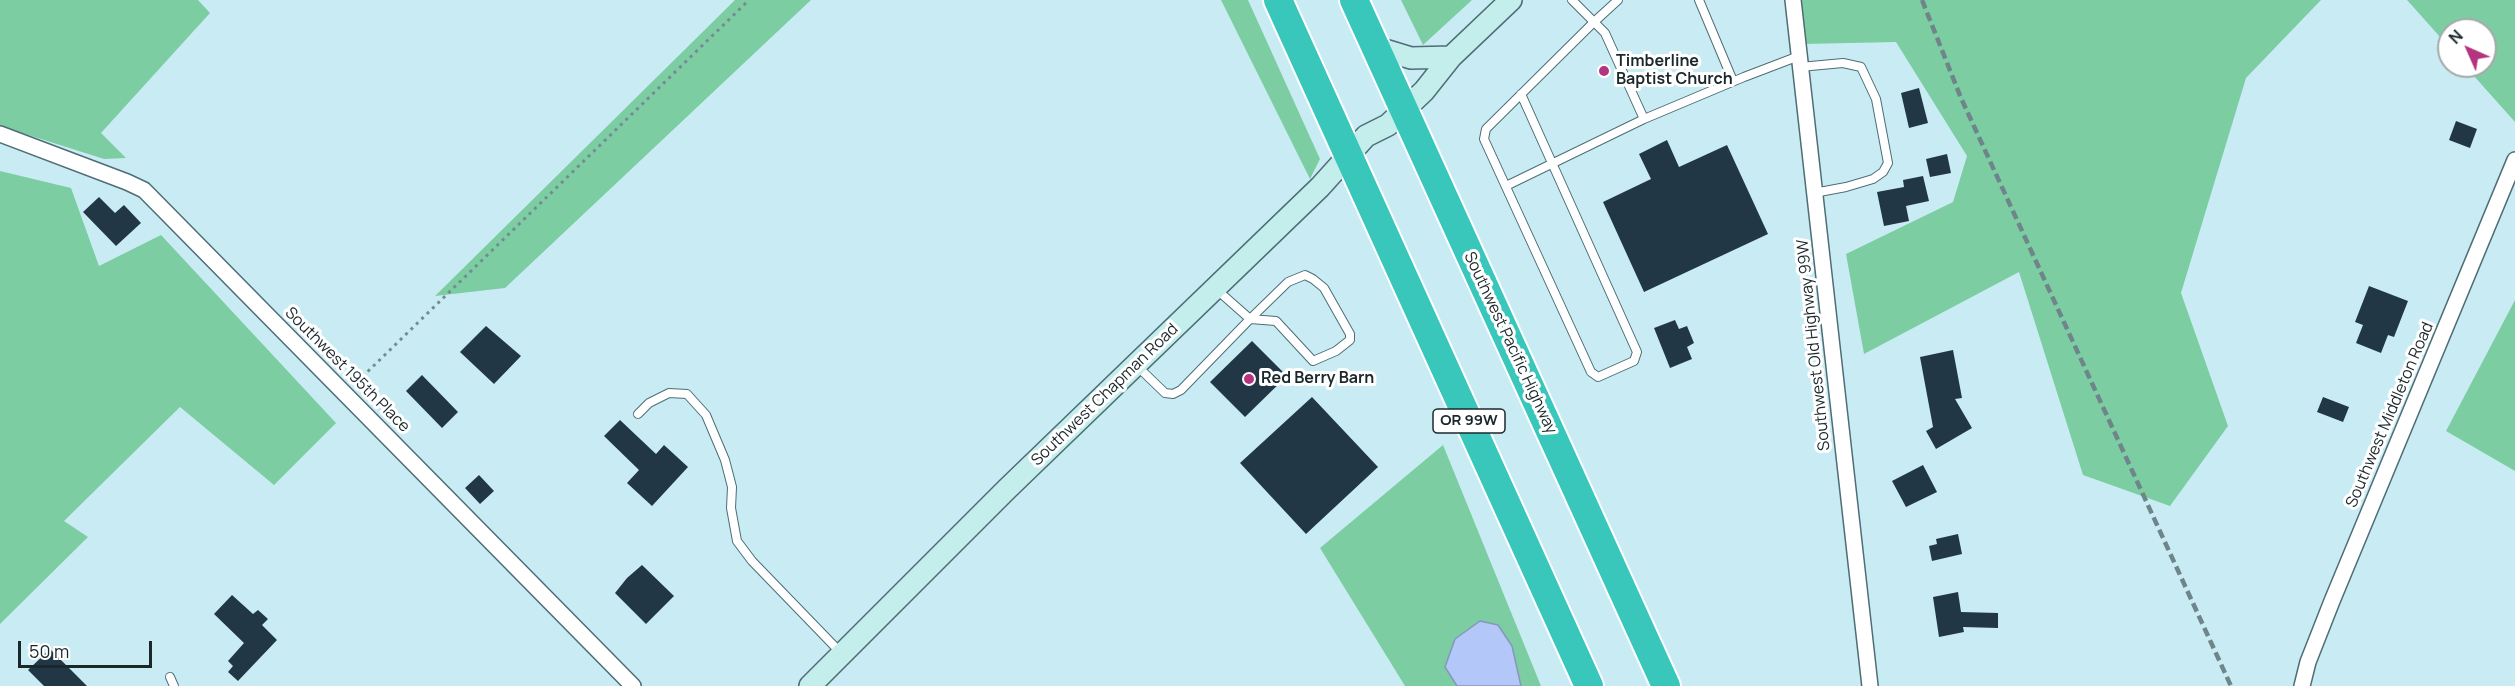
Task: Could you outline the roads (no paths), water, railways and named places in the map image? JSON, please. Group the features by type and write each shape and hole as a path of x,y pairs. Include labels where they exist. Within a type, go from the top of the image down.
{"highway":[{"name":"OR 99W","path":"1278,0 1589,686"},
{"name":"Southwest Pacific Highway","path":"1354,0 1666,686"}],"street":[{"name":"Southwest Chapman Road","path":"810,686 1007,489 1320,187 1366,136 1388,125 1424,91 1451,57 1511,0"},
{"name":"Southwest Old Highway 99W","path":"1793,0 1870,686"},
{"path":"1375,47 1411,58 1451,57"},
{"name":"Southwest 195th Place","path":"0,134 144,190 633,686"},
{"name":"Southwest Middleton Road","path":"2302,686 2308,662 2331,601 2515,160"}],"lane":[{"path":"1572,0 1605,33 1644,119"},
{"path":"1521,94 1637,352 1634,361 1598,376 1591,372 1484,139 1486,129 1521,94 1594,22 1618,0"},
{"path":"1699,0 1733,81"},
{"path":"1506,186 1644,119 1733,81 1800,61 1843,63 1861,67 1876,99 1888,164 1883,172 1873,179 1815,193"},
{"path":"1137,366 1165,393 1173,394 1180,390 1250,320 1288,282 1305,275 1324,288 1350,334 1350,340 1336,351 1313,361 1276,321 1250,320 1216,288"},
{"path":"638,414 649,403 669,393 687,394 706,415 725,460 732,487 731,508 737,541 752,561 842,654"},
{"path":"170,677 174,686"}],"water":[{"path":"1480,621 1498,625 1512,646 1521,686 1457,686 1445,667 1455,639"}],"railway":[{"path":"1922,0 1961,98 2231,686"}],"place":[{"name":"Timberline Baptist Church","path":"1604,71"},
{"name":"Red Berry Barn","path":"1249,379"}]}
